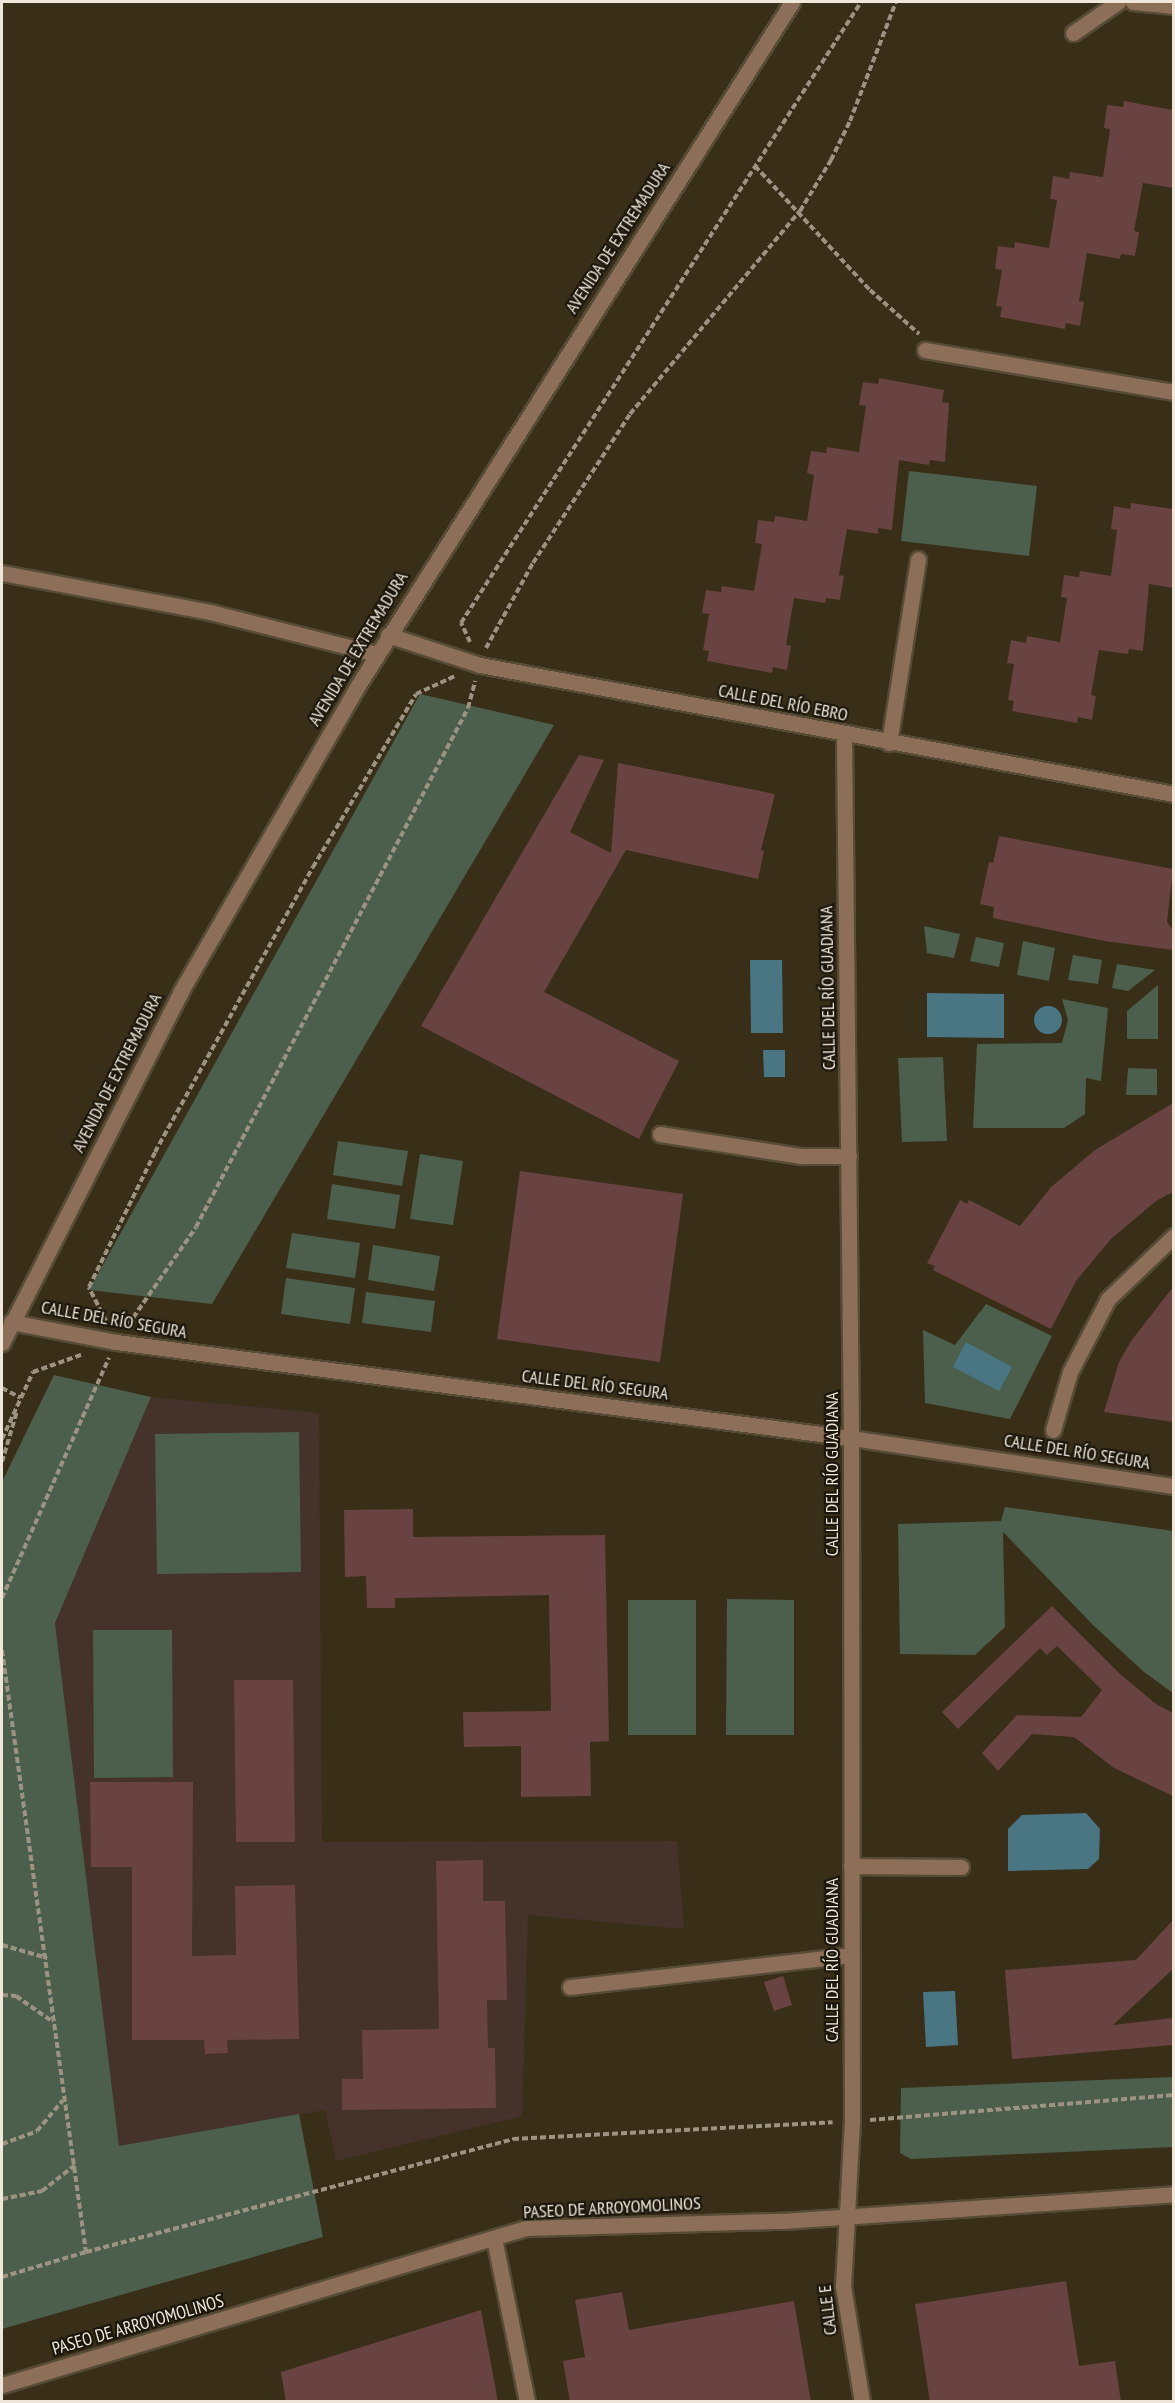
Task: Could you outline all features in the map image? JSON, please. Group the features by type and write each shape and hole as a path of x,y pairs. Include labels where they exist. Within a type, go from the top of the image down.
{"street":[{"name":"AVENIDA DE EXTREMADURA","path":"2,1343 181,991 388,634 792,2"},
{"path":"1073,33 1118,2"},
{"path":"1133,2 1173,6"},
{"path":"932,351 1173,392"},
{"path":"889,743 918,559"},
{"path":"2,573 210,612 377,654"},
{"name":"CALLE DEL RÍO EBRO","path":"388,634 480,665 889,743 1173,794"},
{"name":"CALLE DEL RÍO GUADIANA","path":"844,734 851,1438 852,2121 848,2214"},
{"path":"660,1134 801,1156 849,1156"},
{"path":"1053,1430 1070,1372 1108,1299 1173,1236"},
{"name":"CALLE DEL RÍO SEGURA","path":"11,1322 116,1342 851,1438 1173,1486"},
{"path":"852,1866 961,1867"},
{"path":"570,1987 851,1955"},
{"name":"PASEO DE ARROYOMOLINOS","path":"2,2385 526,2228 782,2221 848,2214 1173,2194"},
{"name":"CALLE E","path":"848,2214 843,2286 862,2402"},
{"path":"494,2238 527,2402"}],"path":[{"path":"480,665 461,623 861,2"},
{"path":"2,1598 116,1342 196,1227 468,708 480,665 491,637 533,563 630,414 800,211 831,160 850,121 896,2"},
{"path":"756,166 800,211 870,290 932,351"},
{"path":"116,1342 89,1287 155,1152 313,867 416,694 480,665"},
{"path":"2,1439 33,1372 85,1353"},
{"path":"2,1388 22,1397"},
{"path":"2,1462 22,1397"},
{"path":"2,1650 47,1958 63,2099 75,2165 86,2252"},
{"path":"2,1945 47,1958"},
{"path":"2,1995 16,1996 53,2022"},
{"path":"2,2277 86,2252 513,2139 852,2121 1173,2095"},
{"path":"2,2144 37,2131 63,2099"},
{"path":"2,2199 42,2191 75,2165"}],"shaded area":[{"path":"151,1397 319,1413 322,1842 677,1841 684,1929 528,1915 522,2116 336,2161 325,2110 119,2147 55,1623"}],"green space":[{"path":"909,471 1037,486 1029,556 901,541"},
{"path":"420,694 554,725 212,1304 89,1290"},
{"path":"924,926 960,934 954,958 927,953"},
{"path":"976,937 1004,943 999,967 970,961"},
{"path":"1023,941 1055,948 1049,981 1017,975"},
{"path":"1073,955 1102,960 1098,984 1068,980"},
{"path":"1117,964 1155,970 1128,991 1112,988"},
{"path":"1158,985 1158,1039 1127,1039 1127,1011"},
{"path":"1062,999 1108,1008 1101,1081 1086,1078 1085,1114 1064,1128 973,1128 977,1044 1062,1043 1068,1020"},
{"path":"943,1057 947,1141 902,1142 898,1058"},
{"path":"1128,1068 1157,1069 1157,1095 1126,1095"},
{"path":"338,1141 408,1151 402,1186 333,1175"},
{"path":"420,1154 463,1161 453,1225 410,1219"},
{"path":"332,1184 400,1195 395,1229 327,1219"},
{"path":"292,1233 360,1243 355,1278 286,1268"},
{"path":"373,1245 440,1256 434,1291 368,1280"},
{"path":"286,1278 355,1288 350,1324 281,1314"},
{"path":"366,1292 435,1301 431,1332 362,1323"},
{"path":"986,1304 1052,1336 1010,1419 925,1403 923,1330 955,1345"},
{"path":"54,1375 151,1397 55,1623 119,2146 299,2114 323,2237 2,2329 2,1482"},
{"path":"299,1432 301,1572 157,1574 155,1434"},
{"path":"1005,1507 1173,1531 1173,1693 1144,1672 1093,1625 1003,1532 1005,1627 975,1655 900,1654 898,1524 1001,1521"},
{"path":"727,1599 794,1600 794,1735 726,1735"},
{"path":"628,1600 696,1600 696,1735 628,1735"},
{"path":"93,1630 172,1630 173,1777 94,1778"},
{"path":"1173,2077 1173,2147 911,2159 900,2153 901,2088"}],"water":[{"path":"750,960 782,960 783,1033 751,1033"},
{"path":"927,993 1004,994 1004,1038 927,1037"},
{"path":"1048,1006 1058,1010 1062,1020 1058,1030 1048,1034 1038,1030 1034,1020 1038,1010"},
{"path":"763,1050 785,1050 785,1077 764,1077"},
{"path":"966,1342 1012,1367 999,1391 953,1367"},
{"path":"1086,1813 1100,1829 1099,1859 1088,1869 1008,1871 1008,1829 1022,1815"},
{"path":"955,1991 958,2045 926,2047 923,1992"}],"building":[{"path":"1124,101 1173,110 1173,188 1143,183 1134,231 1139,232 1135,256 1121,254 1120,259 1087,253 1079,301 1084,302 1080,326 1066,323 1065,329 1000,317 1002,307 996,306 1002,270 995,269 998,246 1014,248 1015,242 1049,248 1057,200 1050,199 1053,176 1069,179 1070,172 1103,177 1110,129 1104,128 1107,105 1123,107"},
{"path":"879,378 944,390 942,402 949,403 945,462 930,460 929,465 899,460 892,530 878,528 878,534 847,529 839,575 844,576 840,600 826,598 825,603 794,598 786,645 791,646 787,670 773,667 772,673 707,661 709,651 703,650 709,614 702,613 706,590 721,592 722,586 754,591 762,544 755,543 758,520 774,522 775,516 807,521 814,475 807,473 811,451 826,453 827,447 859,452 866,406 859,405 863,382 878,384"},
{"path":"1131,503 1173,509 1173,588 1149,584 1143,651 1129,649 1128,654 1099,650 1091,695 1096,696 1092,720 1078,717 1077,723 1012,711 1014,701 1008,700 1014,664 1007,663 1011,640 1026,643 1027,636 1060,642 1067,598 1061,597 1064,575 1079,577 1080,571 1111,576 1117,530 1111,529 1114,506 1130,509"},
{"path":"579,755 604,760 570,832 611,853 618,763 775,794 761,850 764,851 758,879 626,850 544,992 679,1061 639,1139 421,1026"},
{"path":"999,836 1173,869 1167,922 1173,930 1173,950 1104,941 993,918 994,907 980,904 989,862 993,863"},
{"path":"1173,1103 1173,1192 1156,1201 1111,1239 1076,1281 1051,1329 933,1270 935,1266 927,1263 960,1200 967,1204 969,1200 1020,1226 1051,1187 1095,1150"},
{"path":"520,1171 683,1194 660,1362 497,1339"},
{"path":"1173,1287 1173,1422 1104,1412 1119,1362 1131,1341"},
{"path":"413,1509 413,1537 605,1535 609,1741 590,1742 591,1796 521,1797 521,1746 464,1747 463,1712 551,1711 549,1595 395,1598 395,1608 367,1608 366,1576 345,1577 344,1510"},
{"path":"1052,1606 1120,1674 1156,1704 1173,1713 1173,1796 1114,1768 1074,1737 1032,1734 998,1771 982,1753 1017,1715 1081,1717 1102,1690 1057,1646 1047,1655 1040,1648 958,1729 942,1712"},
{"path":"234,1680 293,1680 295,1842 236,1842"},
{"path":"90,1782 193,1782 192,1956 236,1955 235,1886 295,1885 299,2039 227,2040 228,2053 205,2054 204,2040 132,2040 132,1867 91,1867"},
{"path":"483,1860 483,1901 505,1901 507,2000 487,2000 488,2048 495,2048 496,2108 342,2110 342,2079 363,2079 362,2030 439,2029 436,1861"},
{"path":"1173,1920 1173,1969 1113,2025 1173,2018 1173,2045 1012,2059 1005,1970 1136,1960"},
{"path":"783,1976 792,2005 774,2011 764,1982"},
{"path":"1066,2281 1079,2366 1115,2361 1121,2402 930,2402 915,2304"},
{"path":"622,2292 629,2330 794,2301 811,2402 570,2402 563,2361 585,2357 575,2300"},
{"path":"481,2310 498,2402 286,2402 281,2372"}]}
